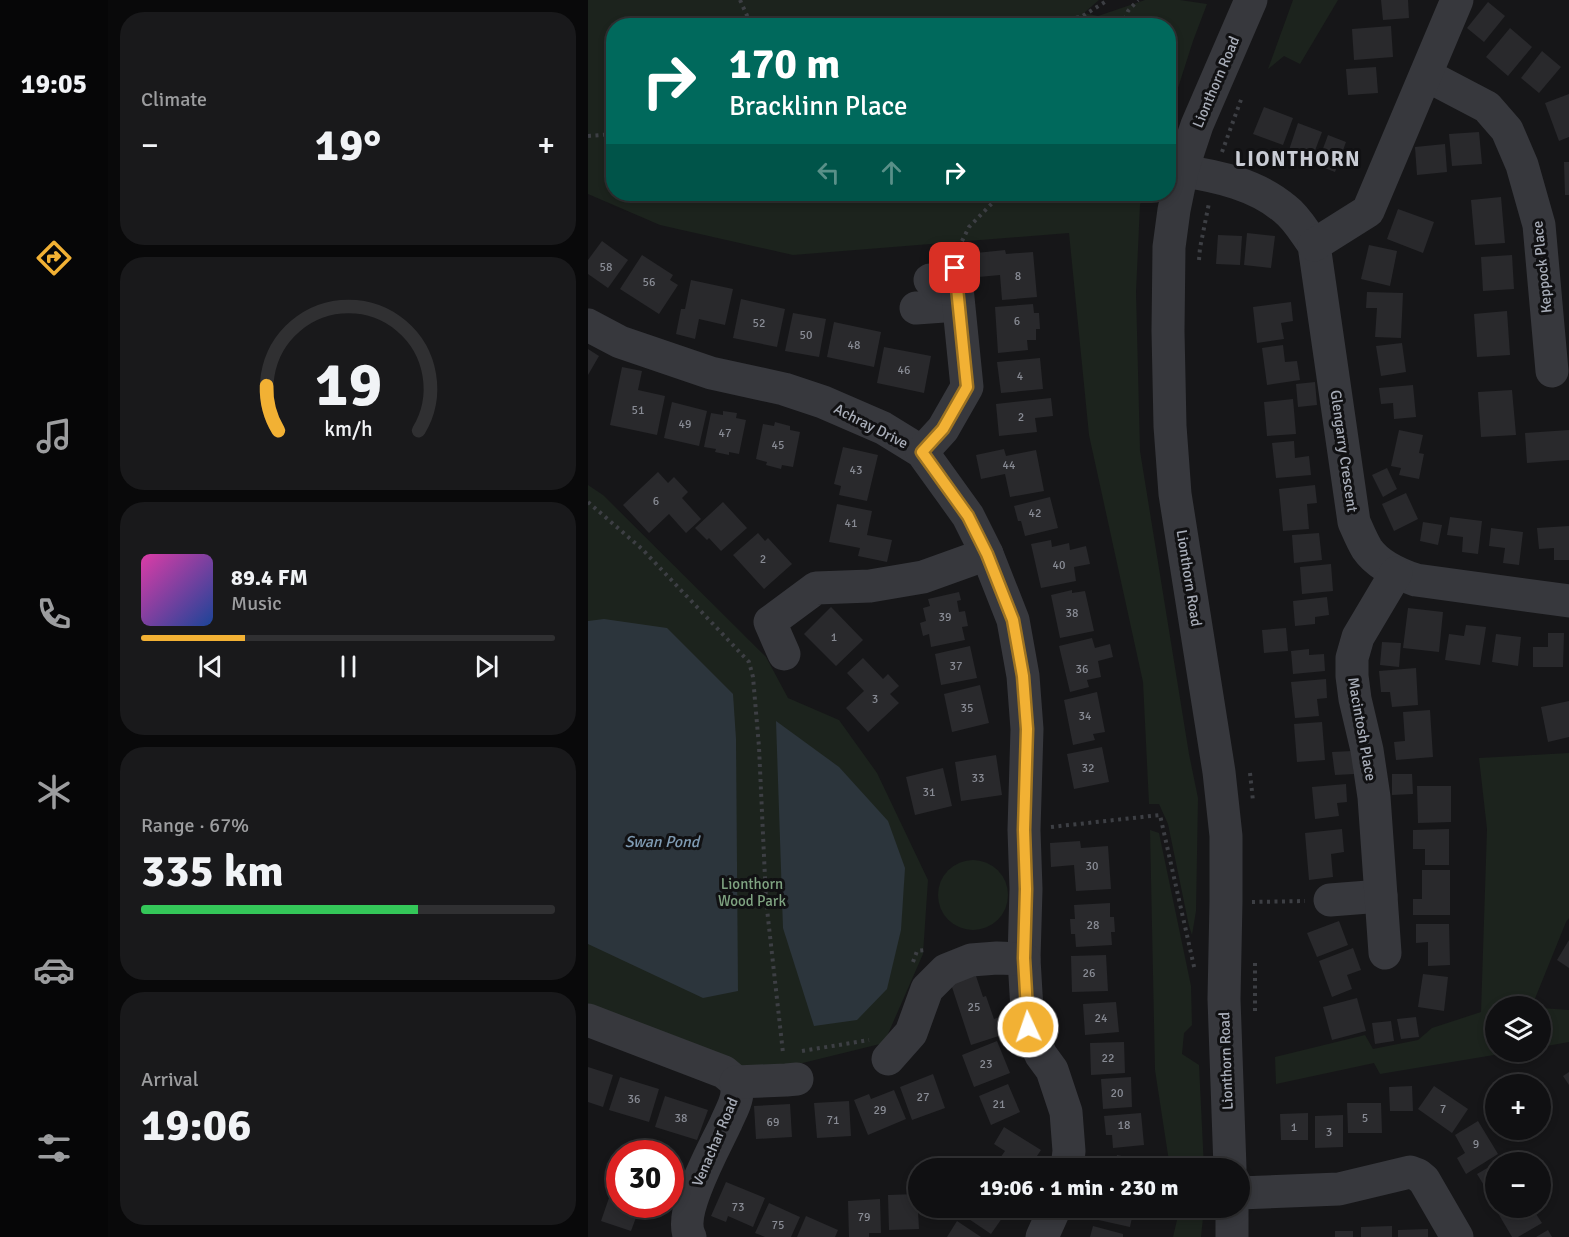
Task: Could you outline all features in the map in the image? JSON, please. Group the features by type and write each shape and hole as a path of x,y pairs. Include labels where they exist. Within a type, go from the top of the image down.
{"street":[{"name":"Lionthorn Road","path":"1176,200 1182,171 1197,125 1251,0"},
{"path":"1314,245 1368,212 1457,0"},
{"name":"Keppock Place","path":"1426,75 1487,107 1507,130 1522,165 1539,225 1558,328 1552,371"},
{"name":"Glengarry Crescent","path":"1182,171 1215,176 1267,196 1287,210 1314,245 1354,522 1367,550 1396,573 1416,580 1569,601"},
{"name":"Lionthorn Road","path":"1176,201 1169,247 1168,331 1170,426 1175,494 1219,772 1226,836 1246,898 1224,999 1230,1158"},
{"path":"922,452 943,429 967,387 958,304 934,286"},
{"name":"Achray Drive","path":"588,325 620,342 711,373 784,389 823,402 883,428 922,452 968,516 987,554 1013,620 1023,676 1027,729 1024,958 1028,1027 1041,1055 1053,1070 1066,1112 1068,1158"},
{"path":"784,654 756,620 816,588 870,586 922,577 987,554"},
{"name":"Macintosh Place","path":"1385,953 1374,797 1355,699 1352,658 1358,637 1396,573"},
{"path":"1330,900 1381,896"},
{"path":"888,1059 911,1033 927,989 946,970 971,960 1024,958"},
{"name":"Venachar Road","path":"588,1020 724,1072 736,1082 786,1080 790,1066"},
{"name":"Venachar Road","path":"690,1237 687,1232 687,1216 691,1199 732,1109 737,1093 736,1082"},
{"path":"1250,1193 1340,1189 1410,1172 1424,1180 1457,1237"},
{"path":"1042,1237 1051,1218"},
{"path":"1232,1218 1233,1237"}],"path":[{"path":"740,0 748,18"},
{"path":"1073,18 1081,17 1108,0"},
{"path":"1125,18 1138,0"},
{"path":"1199,267 1200,248 1215,176 1242,96"},
{"path":"588,136 606,135"},
{"path":"934,286 969,227 994,201"},
{"path":"588,502 642,549 749,662 753,678 759,747 766,900 790,1066"},
{"path":"1248,766 1253,812"},
{"path":"1024,830 1160,815 1195,973"},
{"path":"1246,898 1330,900"},
{"path":"1255,958 1255,1013"}],"green space":[{"path":"588,0 1099,0 1084,13 1098,16 1145,0 1180,0 1207,4 1176,94 1176,18 606,18 606,201 1141,201 1136,292 1140,451 1198,798 1196,911 1192,935 1168,824 1159,804 1149,804 1143,682 1089,435 1069,233 793,255 660,225 588,194"},
{"path":"1293,0 1338,0 1300,64 1284,56 1268,69"},
{"name":"Lionthorn Wood Park","path":"588,485 603,495 766,657 788,698 839,720 877,773 928,880 923,954 884,1043 758,1074 588,1009"},
{"path":"1569,753 1569,918 1536,996 1485,996 1485,1056 1380,1074 1374,1063 1276,1084 1275,1057 1365,1035 1373,1049 1418,1040 1432,1028 1481,1012 1487,829 1479,758"},
{"path":"1150,830 1159,833 1191,986 1192,1025 1184,1033 1182,1054 1199,1065 1204,1158 1168,1158 1155,1070"},
{"path":"973,860 986,863 998,870 1005,882 1008,895 1005,908 998,920 986,927 973,930 960,927 948,920 941,908 938,895 941,882 948,870 960,863"},
{"path":"1551,1009 1569,1010 1569,1042 1551,1045"},
{"path":"1177,1218 1203,1218 1201,1237 1173,1237"}],"water":[{"name":"Swan Pond","path":"604,619 667,628 733,694 736,739 738,991 703,998 588,944 588,621"},
{"path":"776,721 839,767 888,821 905,868 901,930 887,989 857,1020 814,1026 783,928"}],"building":[{"path":"1381,0 1408,0 1409,18 1383,20"},
{"path":"1488,2 1505,16 1484,42 1467,28"},
{"path":"1391,26 1393,57 1354,60 1352,29"},
{"path":"1510,28 1532,47 1508,76 1486,57"},
{"path":"1542,51 1561,67 1539,93 1521,78"},
{"path":"1376,67 1378,93 1348,95 1346,69"},
{"path":"1569,94 1569,137 1559,141 1545,103"},
{"path":"1264,107 1293,118 1283,145 1253,134"},
{"path":"1298,123 1322,132 1311,161 1288,153"},
{"path":"1479,132 1482,164 1452,166 1449,134"},
{"path":"1328,135 1346,142 1335,172 1317,165"},
{"path":"1445,144 1447,172 1417,175 1415,147"},
{"path":"1564,162 1569,162 1569,195 1565,195"},
{"path":"1501,197 1505,243 1475,245 1471,200"},
{"path":"1398,209 1434,222 1423,253 1387,239"},
{"path":"1247,233 1275,236 1271,268 1244,265"},
{"path":"1218,235 1242,236 1240,265 1216,264"},
{"path":"602,241 628,260 608,288 588,274 588,260"},
{"path":"1369,245 1397,251 1390,286 1361,279"},
{"path":"1005,250 1006,254 1033,252 1037,297 1002,300 1000,275 978,277 976,253"},
{"path":"642,255 673,275 670,280 678,285 659,314 620,289"},
{"path":"1512,255 1514,289 1483,291 1481,257"},
{"path":"691,280 733,289 725,325 699,319 695,339 676,334 681,309 685,309"},
{"path":"1367,292 1403,293 1401,338 1375,337 1377,308 1366,308"},
{"path":"741,299 785,309 777,347 733,338"},
{"path":"1291,302 1293,321 1281,323 1284,339 1257,343 1253,307"},
{"path":"1033,304 1034,313 1039,313 1040,329 1036,329 1036,340 1027,340 1028,350 998,353 995,307"},
{"path":"1507,311 1510,355 1477,357 1474,314"},
{"path":"793,313 826,319 819,357 785,351"},
{"path":"834,322 881,332 874,367 827,357"},
{"path":"1402,343 1406,372 1381,376 1376,346"},
{"path":"1283,345 1285,362 1297,361 1300,380 1267,385 1262,348"},
{"path":"884,347 931,356 924,393 877,383"},
{"path":"588,349 599,356 588,375"},
{"path":"1040,358 1043,389 1001,393 997,362"},
{"path":"622,367 642,371 638,390 665,396 657,435 610,425"},
{"path":"1315,382 1317,405 1298,407 1296,384"},
{"path":"1413,385 1416,417 1394,419 1393,403 1381,404 1379,388"},
{"path":"1512,390 1516,435 1481,437 1478,392"},
{"path":"1051,398 1053,416 1035,418 1037,432 999,436 996,404"},
{"path":"1293,399 1296,434 1267,436 1264,402"},
{"path":"672,402 707,411 699,446 664,438"},
{"path":"723,411 737,413 736,418 746,420 739,454 729,452 729,455 704,447 711,413 723,415"},
{"path":"775,422 790,426 790,430 800,432 793,467 782,465 781,469 766,465 767,462 756,459 763,424 774,426"},
{"path":"1399,430 1423,435 1419,453 1424,454 1419,479 1399,475 1401,468 1391,466"},
{"path":"1569,430 1569,460 1527,463 1525,433"},
{"path":"1294,441 1295,458 1309,456 1311,475 1276,478 1272,443"},
{"path":"843,447 878,455 867,501 839,495 841,486 834,484"},
{"path":"1004,449 1006,456 1036,450 1044,491 1010,497 1005,474 981,479 976,455"},
{"path":"1387,468 1397,489 1383,497 1372,475"},
{"path":"658,472 668,483 674,477 688,492 682,498 701,519 686,533 669,514 649,533 623,505"},
{"path":"1315,485 1317,503 1307,504 1309,529 1283,531 1279,489"},
{"path":"1406,493 1418,519 1394,531 1382,504"},
{"path":"1050,497 1058,528 1025,536 1014,506"},
{"path":"723,502 747,528 721,551 695,528"},
{"path":"837,504 872,511 867,535 892,540 887,562 858,556 860,548 829,542"},
{"path":"1450,517 1482,521 1478,554 1462,552 1463,537 1447,535"},
{"path":"1423,522 1442,525 1438,545 1420,541"},
{"path":"1569,526 1569,560 1554,560 1554,548 1539,549 1537,528"},
{"path":"1491,528 1523,532 1519,565 1503,563 1505,548 1489,546"},
{"path":"758,533 765,541 768,538 792,564 764,589 733,555"},
{"path":"1319,533 1322,560 1294,563 1292,535"},
{"path":"1051,540 1052,547 1069,543 1070,550 1086,546 1090,564 1074,567 1076,581 1041,588 1031,544"},
{"path":"1331,564 1333,591 1302,594 1300,567"},
{"path":"1072,590 1072,593 1085,591 1094,631 1060,638 1051,595"},
{"path":"959,592 961,600 957,601 959,612 965,611 968,626 962,627 965,640 931,647 929,634 923,636 920,623 926,621 923,608 930,606 928,599"},
{"path":"1327,597 1329,615 1315,617 1315,624 1295,626 1293,601"},
{"path":"831,607 863,640 836,666 804,634"},
{"path":"1408,608 1443,612 1439,652 1403,648"},
{"path":"1466,625 1486,627 1480,665 1445,660 1449,634 1464,636"},
{"path":"1286,628 1288,651 1264,653 1262,630"},
{"path":"1548,633 1564,633 1563,667 1533,667 1533,647 1548,647"},
{"path":"1496,634 1521,637 1518,666 1492,662"},
{"path":"1092,638 1095,648 1110,644 1113,657 1098,661 1101,677 1087,680 1089,687 1070,692 1059,646"},
{"path":"1382,642 1401,643 1399,667 1380,665"},
{"path":"970,646 977,678 941,685 935,654"},
{"path":"1309,649 1309,655 1324,654 1325,671 1293,674 1291,651"},
{"path":"863,658 883,679 888,674 899,686 890,694 899,703 868,732 846,708 864,691 847,673"},
{"path":"1416,668 1418,705 1392,707 1390,692 1381,692 1379,671"},
{"path":"1326,679 1327,698 1317,699 1319,716 1295,718 1291,682"},
{"path":"980,685 989,723 952,732 944,694"},
{"path":"1097,692 1105,732 1093,734 1095,740 1073,745 1064,700"},
{"path":"1569,701 1569,737 1548,742 1541,707"},
{"path":"1430,710 1433,757 1396,760 1394,742 1405,741 1403,712"},
{"path":"1322,722 1325,760 1297,762 1294,724"},
{"path":"1102,747 1109,782 1074,789 1067,754"},
{"path":"1352,751 1354,774 1335,775 1332,752"},
{"path":"996,755 1002,795 961,801 955,762"},
{"path":"943,768 952,806 915,815 906,777"},
{"path":"1392,774 1412,774 1413,794 1392,795"},
{"path":"1346,784 1347,802 1337,803 1339,816 1315,819 1312,787"},
{"path":"1417,786 1451,786 1451,822 1418,823"},
{"path":"1342,829 1344,852 1331,854 1333,877 1309,880 1305,833"},
{"path":"1449,829 1449,865 1425,865 1425,849 1413,849 1413,830"},
{"path":"1080,841 1081,848 1108,846 1111,889 1076,891 1074,865 1051,867 1050,843"},
{"path":"1422,870 1450,870 1450,915 1413,915 1413,899 1422,899"},
{"path":"1110,903 1110,917 1114,917 1115,932 1111,932 1112,945 1076,947 1075,934 1071,934 1070,919 1075,919 1074,905"},
{"path":"1339,921 1348,945 1317,957 1307,933"},
{"path":"1416,924 1449,924 1450,965 1428,966 1428,942 1416,943"},
{"path":"1569,940 1569,968 1557,960"},
{"path":"1353,948 1361,970 1347,975 1352,989 1332,997 1319,961"},
{"path":"1106,955 1108,991 1072,992 1071,956"},
{"path":"975,973 983,997 986,996 994,1019 1000,1017 1005,1034 971,1045 950,981"},
{"path":"1423,974 1448,977 1444,1011 1418,1007"},
{"path":"1357,998 1366,1031 1332,1040 1323,1007"},
{"path":"1116,1002 1119,1032 1085,1035 1083,1004"},
{"path":"1416,1017 1419,1037 1401,1039 1397,1019"},
{"path":"1391,1021 1394,1041 1375,1044 1372,1023"},
{"path":"997,1041 1010,1073 974,1087 962,1055"},
{"path":"1124,1042 1125,1073 1091,1075 1090,1043"},
{"path":"588,1067 613,1075 603,1107 588,1102"},
{"path":"1569,1072 1569,1085 1563,1076"},
{"path":"933,1074 945,1108 912,1120 900,1087"},
{"path":"620,1077 659,1089 649,1122 609,1110"},
{"path":"1131,1077 1132,1107 1103,1109 1101,1079"},
{"path":"1008,1084 1020,1112 991,1125 979,1096"},
{"path":"1412,1086 1413,1111 1390,1111 1389,1087"},
{"path":"1434,1086 1468,1109 1452,1133 1418,1109"},
{"path":"894,1090 906,1119 868,1135 854,1100 869,1094 871,1099"},
{"path":"665,1096 708,1110 697,1140 655,1127"},
{"path":"849,1101 851,1136 817,1138 814,1103"},
{"path":"1347,1103 1381,1103 1382,1133 1348,1133"},
{"path":"790,1104 792,1137 756,1139 754,1106"},
{"path":"1141,1113 1144,1145 1113,1148 1112,1135 1106,1135 1104,1116"},
{"path":"1308,1113 1308,1140 1281,1140 1280,1114"},
{"path":"1343,1115 1343,1147 1315,1148 1315,1116"},
{"path":"1478,1121 1485,1133 1485,1140 1490,1140 1497,1152 1485,1152 1485,1162 1466,1174 1457,1158 1465,1153 1455,1135"},
{"path":"1004,1127 1041,1150 1036,1158 1000,1158 1005,1151 994,1144"},
{"path":"1485,1169 1485,1187 1477,1174"},
{"path":"726,1182 765,1198 753,1227 728,1216 726,1222 711,1216"},
{"path":"908,1194 908,1218 918,1218 919,1229 889,1230 888,1195"},
{"path":"880,1199 881,1233 869,1233 869,1237 849,1237 848,1201"},
{"path":"769,1203 800,1217 791,1237 765,1237 755,1233"},
{"path":"606,1206 606,1218 636,1218 631,1231 601,1221"},
{"path":"806,1216 838,1230 835,1237 797,1237"},
{"path":"967,1218 1002,1218 991,1234"},
{"path":"1094,1218 1132,1218 1130,1227"},
{"path":"1501,1218 1539,1218 1542,1223 1518,1237 1512,1237"},
{"path":"957,1221 981,1237 947,1237"},
{"path":"1093,1226 1123,1234 1123,1237 1090,1237"},
{"path":"1392,1226 1392,1237 1361,1237 1361,1227"},
{"path":"1428,1229 1428,1237 1398,1237 1398,1230"},
{"path":"1548,1230 1552,1237 1536,1237"},
{"path":"1335,1231 1353,1231 1353,1237 1335,1237"}],"district":[{"name":"LIONTHORN","path":"1298,159"}],"route":[{"path":"955,268 967,387 943,429 922,452 968,516 987,554 1013,620 1023,676 1027,729 1024,958 1028,1027"}]}
